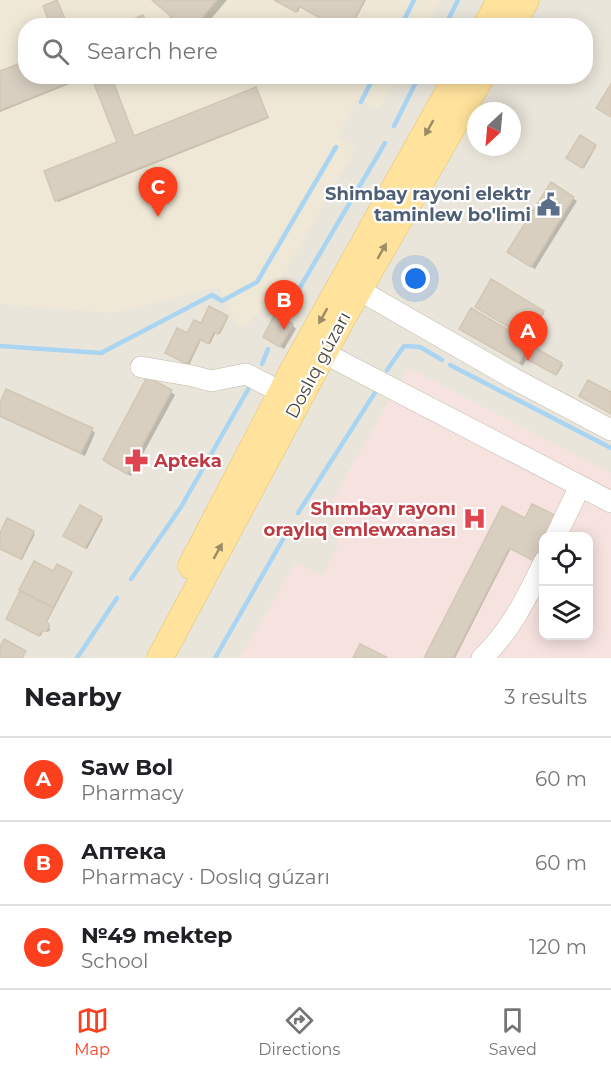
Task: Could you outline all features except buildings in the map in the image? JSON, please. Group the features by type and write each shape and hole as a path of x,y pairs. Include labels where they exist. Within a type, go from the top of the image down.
{"main road":[{"path":"490,18 500,0"},
{"path":"516,18 526,0"},
{"name":"Doslıq gúzarı","path":"160,658 453,84"},
{"name":"Doslıq gúzarı","path":"141,658 282,392 313,360 359,290 477,84"}],"street":[{"path":"359,290 516,380 611,430"},
{"path":"313,360 611,502"},
{"path":"141,367 211,381 246,374 282,392"},
{"path":"558,532 580,486"},
{"path":"482,658 494,647 523,606 539,571"}],"shaded area":[{"path":"0,0 611,0 611,658 0,658"},
{"path":"0,0 441,0 430,18 18,18 18,84 393,84 379,109 358,98 337,138 356,148 266,305 245,326 237,326 219,287 114,313 0,304"},
{"name":"Shımbay rayonı oraylıq emlewxanası","path":"408,368 611,473 611,658 240,658 296,562 322,576 349,525 325,513"}],"waterway":[{"path":"405,18 414,0"},
{"path":"449,18 458,0"},
{"path":"361,102 370,84"},
{"path":"394,126 415,84"},
{"path":"286,311 385,143"},
{"path":"0,346 101,353 212,295 222,301 257,282 336,147"},
{"path":"387,370 404,346 420,347 442,360"},
{"path":"262,364 268,349"},
{"path":"450,365 611,448"},
{"path":"131,579 181,507 250,386"},
{"path":"298,513 376,391"},
{"path":"215,658 286,534"},
{"path":"77,658 117,598"}],"place":[{"name":"Shimbay rayoni elektr taminlew bo'limi","path":"549,204"},
{"name":"№49 mektep","path":"158,217"},
{"name":"Аптека","path":"284,330"},
{"name":"Saw Bol","path":"528,361"},
{"name":"Apteka","path":"136,461"},
{"name":"Shımbay rayonı oraylıq emlewxanası","path":"474,519"}]}
